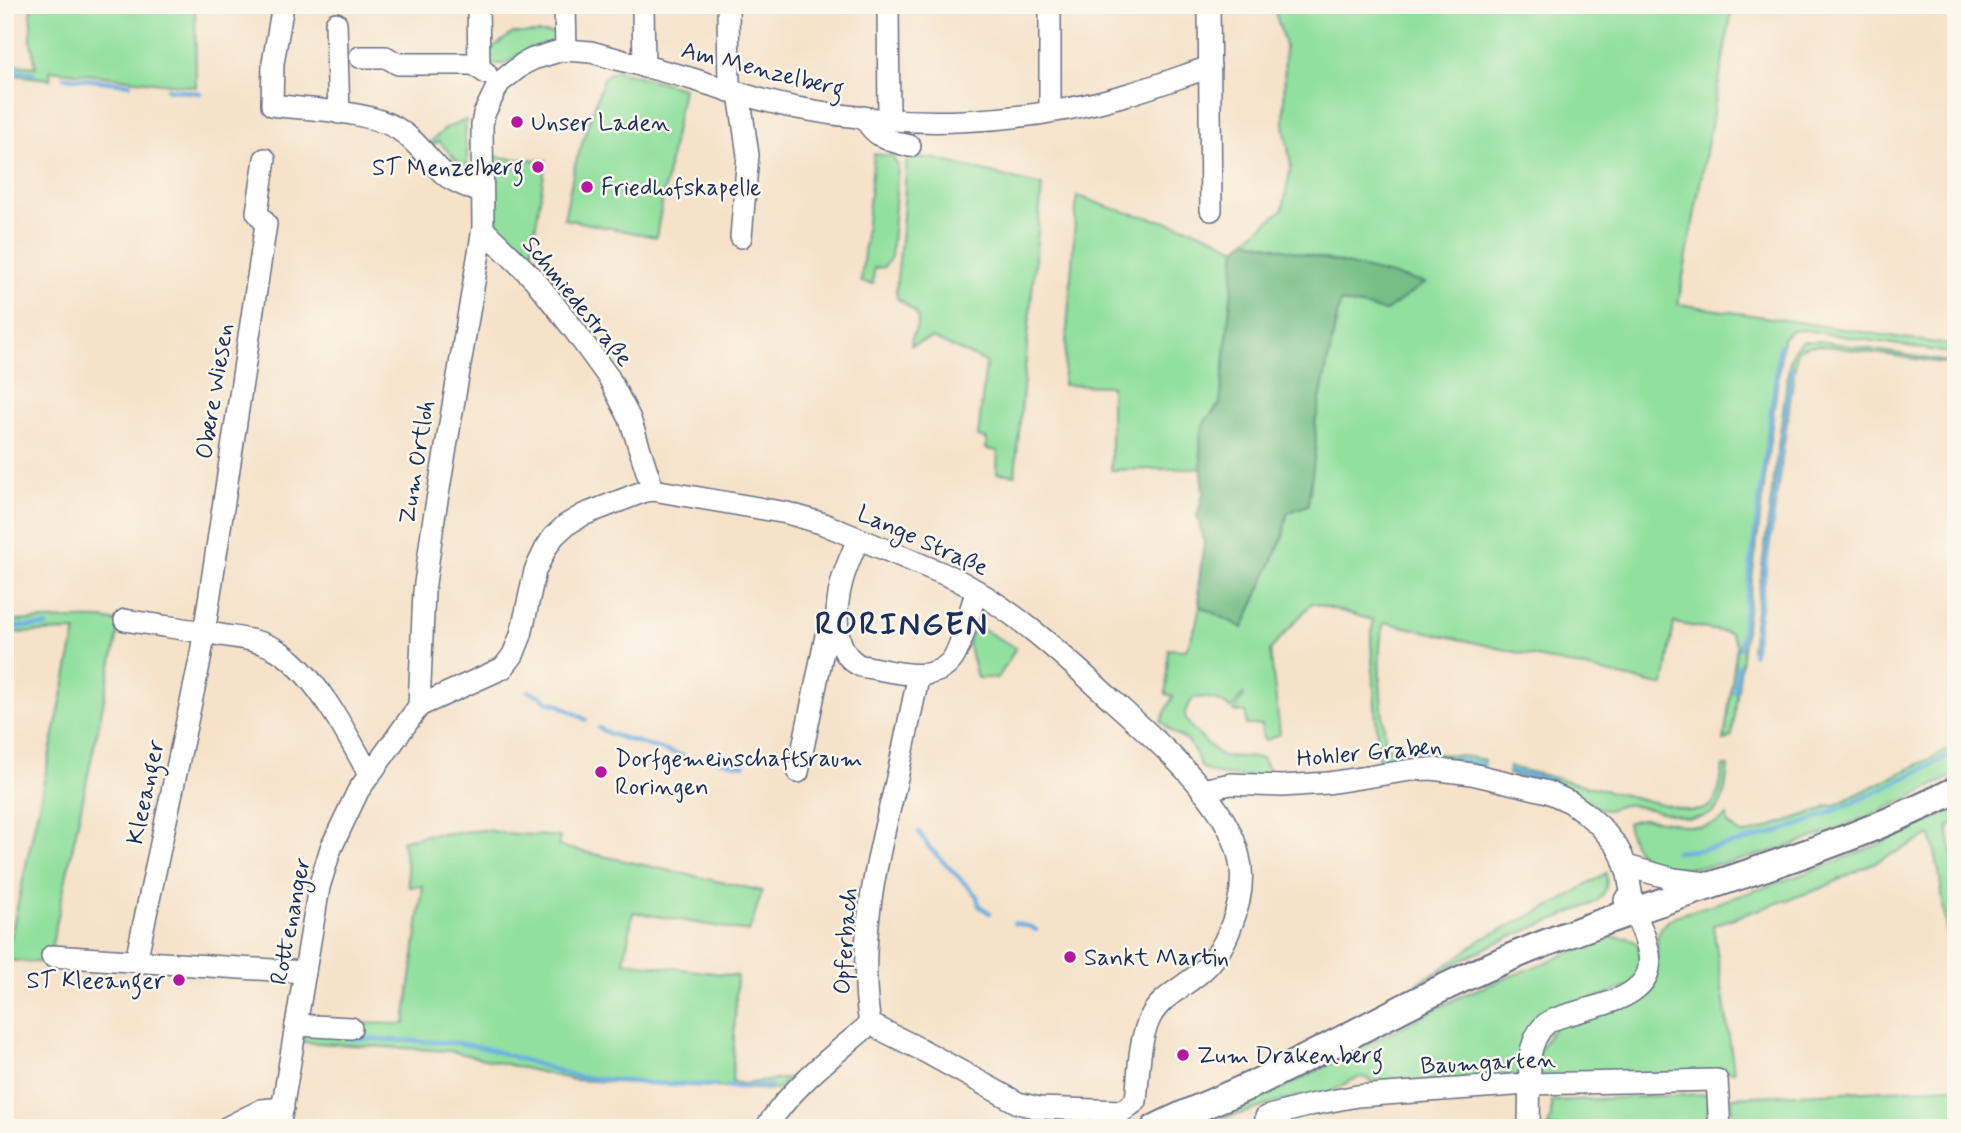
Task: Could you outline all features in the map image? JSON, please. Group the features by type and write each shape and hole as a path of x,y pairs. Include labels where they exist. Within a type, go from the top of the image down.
{"main road":[{"path":"1155,1128 1260,1081 1460,979 1538,946 1634,911 1809,854 1927,805 1956,790"}],"street":[{"path":"283,5 273,63 272,105 366,116 383,121 417,142 450,178 482,193"},
{"path":"478,5 479,68 499,83"},
{"path":"565,5 566,50"},
{"path":"643,5 644,66"},
{"path":"728,5 734,92 748,155 741,237"},
{"path":"888,5 889,119"},
{"path":"1050,5 1050,111"},
{"path":"1209,5 1211,210"},
{"path":"336,23 339,113"},
{"name":"Am Menzelberg","path":"483,229 482,125 487,106 499,83 523,64 533,58 566,50 591,52 795,107 864,117 930,122 976,121 1050,111 1128,94 1210,66"},
{"path":"360,57 386,57 398,64 479,64"},
{"path":"864,117 874,132 910,146"},
{"name":"Obere Wiesen","path":"204,632 266,224 257,212 265,159"},
{"name":"Schmiedestraße","path":"483,229 534,279 609,378 633,427 653,490"},
{"name":"Zum Ortloh","path":"419,706 424,591 483,229"},
{"name":"Lange Straße","path":"419,706 503,668 522,635 537,566 550,541 566,525 645,491 653,490 787,513 821,523 977,591 1026,624 1165,748 1202,790 1229,830 1239,856 1241,882 1230,929 1216,956 1152,1014 1143,1045 1136,1101 1123,1111"},
{"path":"858,540 841,582 838,618 842,648 849,659 861,666 919,675 939,670 953,659 957,652 977,591"},
{"path":"799,772 826,636 830,625 838,618"},
{"path":"125,620 254,641 275,649 294,662 330,710 369,774"},
{"name":"Kleeanger","path":"136,961 204,632"},
{"name":"Opferbach","path":"919,675 885,824 870,910 864,978 870,1024 1018,1103 1039,1108 1123,1111"},
{"name":"Rottenanger","path":"281,1118 319,887 325,866 345,817 369,774 419,706"},
{"name":"Hohler Graben","path":"1202,790 1231,784 1282,786 1328,783 1410,770 1451,770 1564,798 1591,817 1619,850 1626,866 1634,911 1650,954 1650,968 1647,977 1631,993 1546,1024 1540,1030 1532,1046 1528,1084 1528,1128"},
{"name":"Hohler Graben","path":"1608,836 1621,893 1634,911"},
{"path":"1626,866 1674,879 1720,884"},
{"path":"52,956 305,972"},
{"path":"766,1128 784,1102 803,1082 870,1024"},
{"path":"296,1026 351,1028"},
{"name":"Baumgarten","path":"1266,1117 1357,1096 1528,1084 1717,1080 1720,1128"},
{"path":"226,1128 262,1110 281,1118"}],"green space":[{"path":"31,5 195,5 196,87 50,70 51,79 5,74 5,64 36,67 31,42"},
{"path":"1273,5 1733,5 1678,304 1956,346 1956,354 1804,330 1791,331 1783,338 1732,736 1724,741 1737,645 1730,633 1674,623 1664,686 1384,622 1379,668 1386,748 1401,748 1402,756 1443,754 1484,760 1482,768 1379,767 1371,641 1373,620 1312,603 1270,650 1280,734 1265,741 1262,725 1246,725 1246,713 1234,711 1243,694 1231,709 1213,699 1193,698 1185,713 1193,730 1221,756 1262,758 1272,777 1210,772 1201,767 1188,741 1161,721 1173,696 1166,694 1168,649 1186,650 1200,606 1243,628 1283,537 1287,513 1316,446 1315,424 1340,302 1386,311 1424,283 1246,240 1283,209 1291,165 1284,125 1285,45"},
{"path":"513,33 557,33 559,40 527,49 504,64 489,64 484,54"},
{"path":"615,70 683,88 656,237 564,219 575,165 604,77"},
{"path":"466,120 467,166 471,167 469,171 461,174 450,169 458,162 439,141 430,147 428,144 446,128"},
{"path":"874,154 892,156 898,166 891,257 884,267 874,268 873,284 861,282"},
{"path":"490,156 546,160 532,251 520,253 493,217"},
{"path":"907,157 936,159 1042,186 1015,475 997,473 998,451 986,449 987,439 978,437 986,362 932,338 911,345 918,319 913,310 897,298 896,290"},
{"path":"1077,196 1118,210 1194,229 1236,249 1220,404 1207,420 1201,433 1202,468 1111,470 1111,386 1063,385"},
{"path":"1246,240 1425,283 1386,311 1340,302 1315,424 1316,446 1308,505 1287,513 1283,537 1243,628 1200,606 1198,588 1204,542 1197,515 1203,494 1200,434 1206,420 1220,404 1236,249"},
{"path":"1803,341 1820,341 1956,365 1820,345 1807,346 1797,351 1755,649 1751,649 1789,365 1794,349"},
{"path":"105,619 120,624 51,949 51,963 5,960 5,946 9,945 76,631 5,633 5,621"},
{"path":"975,625 1016,648 998,678 977,678 968,643"},
{"path":"1956,746 1956,774 1847,825 1751,857 1707,866 1670,866 1643,856 1634,845 1629,832 1627,823 1639,819 1696,827 1706,826 1727,816 1728,824 1741,834 1749,834 1835,805"},
{"path":"1723,766 1728,766 1725,787 1716,810 1709,815 1687,818 1631,805 1600,809 1565,788 1508,774 1510,767 1690,811 1708,807 1717,798"},
{"path":"1956,808 1956,822 1948,826 1956,880 1956,1009 1939,871 1931,835 1822,888 1713,925 1734,1071 1549,1079 1542,1077 1537,1068 1538,1053 1554,1027 1621,1004 1657,961 1656,947 1660,930 1675,916 1818,868 1888,840"},
{"path":"486,830 560,837 558,846 762,891 749,932 633,912 624,962 737,976 732,1082 744,1084 789,1078 776,1090 574,1080 450,1051 302,1042 304,1032 359,1023 405,1024 423,886 409,887 402,841 425,835"},
{"path":"1606,873 1605,890 1594,903 1496,943 1417,985 1482,939 1561,901"},
{"path":"1609,937 1628,938 1638,944 1643,968 1628,987 1562,1008 1518,1075 1378,1086 1361,1077 1322,1095 1307,1099 1302,1095 1213,1122 1461,996"},
{"path":"1956,1087 1956,1128 1732,1128 1732,1097"},
{"path":"1709,1094 1707,1128 1548,1128 1551,1101"}],"waterway":[{"path":"5,70 34,73"},
{"path":"64,77 130,84"},
{"path":"167,89 200,93"},
{"path":"1740,648 1780,345"},
{"path":"1753,654 1792,368"},
{"path":"5,627 46,626"},
{"path":"1735,692 1738,666"},
{"path":"528,691 586,720"},
{"path":"599,728 610,734 683,756"},
{"path":"1675,852 1712,848 1785,830 1855,802 1956,752"},
{"path":"1416,759 1453,759 1483,765"},
{"path":"718,760 744,765"},
{"path":"1389,764 1404,760"},
{"path":"1509,771 1553,781"},
{"path":"919,832 928,846 977,896 979,906 990,913"},
{"path":"1014,923 1036,930"},
{"path":"347,1038 457,1043 485,1048 578,1077 715,1086"},
{"path":"727,1087 772,1086"}],"place":[{"name":"Unser Laden","path":"517,122"},
{"name":"ST Menzelberg","path":"538,167"},
{"name":"Friedhofskapelle","path":"587,187"},
{"name":"Dorfgemeinschaftsraum Roringen","path":"601,772"},
{"name":"Sankt Martin","path":"1070,957"},
{"name":"ST Kleeanger","path":"179,980"},
{"name":"Zum Drakenberg","path":"1183,1055"}],"district":[{"name":"RORINGEN","path":"902,623"}]}
